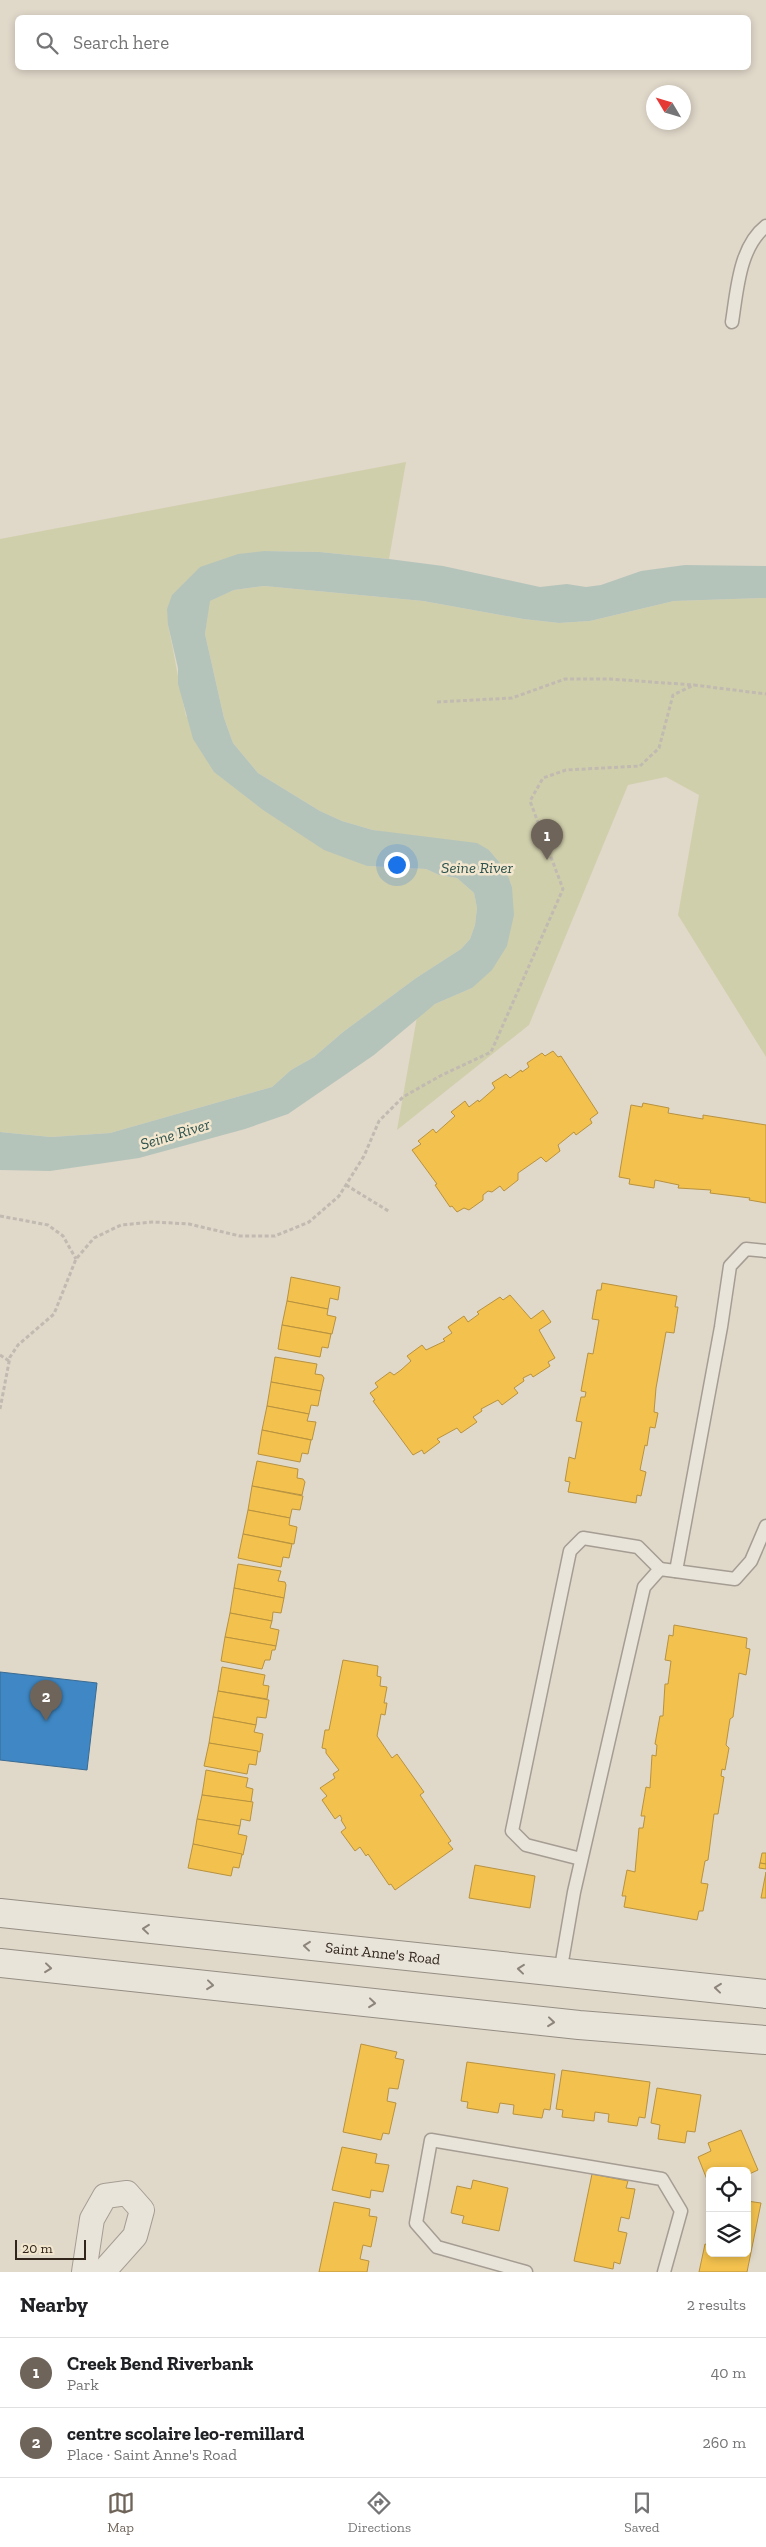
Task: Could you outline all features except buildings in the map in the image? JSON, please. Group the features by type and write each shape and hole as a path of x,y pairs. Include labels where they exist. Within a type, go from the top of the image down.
{"main road":[{"name":"Saint Anne's Road","path":"0,1913 766,1994"},
{"path":"0,1962 578,2025 766,2040"},
{"path":"736,2037 766,2057"}],"street":[{"path":"84,2272 92,2219 105,2196 127,2193 142,2210 136,2236 103,2272"}],"lane":[{"path":"732,322 742,264 751,245 766,226"},
{"path":"676,1571 721,1327 730,1266 746,1249 766,1251"},
{"path":"581,1859 526,1845 512,1831 570,1551 583,1538 638,1547 660,1569 735,1579 751,1561 766,1526"},
{"path":"560,1973 581,1859 644,1587 660,1569"},
{"path":"526,2272 437,2247 416,2223 431,2140 662,2179 681,2211 664,2272"}],"path":[{"path":"437,702 512,698 565,679 610,679 694,685 766,694"},
{"path":"0,1409 9,1361 18,1345 54,1314 76,1259 94,1238 121,1225 153,1222 189,1224 240,1236 275,1236 309,1222 340,1196 364,1156 379,1121 403,1096 491,1052 562,889 530,801 543,778 566,770 640,766 659,748 673,695 694,685"},
{"path":"346,1186 390,1212"},
{"path":"0,1216 48,1225 63,1236 76,1259"},
{"path":"0,1355 9,1361"}],"green space":[{"path":"406,462 389,559 320,552 264,551 168,625 186,716 367,866 426,869 439,875 457,878 474,893 477,908 475,925 470,939 461,949 416,978 343,1032 314,1057 291,1070 272,1087 110,1133 51,1137 0,1132 0,539"},
{"path":"264,586 423,601 523,619 559,623 590,621 674,601 766,598 766,1057 678,915 699,795 666,777 628,785 529,1025 397,1130 417,1017 435,1004 472,988 512,887 506,870 489,850 373,830 342,821 320,811 258,773 233,743 224,718 205,634 209,601 234,590"}],"water":[{"name":"Seine River","path":"264,551 320,552 443,566 540,587 567,584 586,587 601,585 641,571 685,565 766,566 766,598 674,601 590,621 559,623 523,619 423,601 264,586 234,590 210,601 205,634 224,718 233,743 258,773 320,811 342,821 373,830 477,843 489,850 506,870 512,887 514,915 507,946 492,970 472,988 435,1004 374,1055 288,1114 245,1129 139,1158 50,1171 0,1170 0,1132 51,1137 110,1133 272,1087 291,1070 314,1057 343,1032 416,978 461,949 470,939 475,925 477,908 474,893 457,878 439,875 426,869 367,866 324,850 263,810 214,772 193,739 178,684 178,668 168,625 167,609 172,595 200,567 238,554"}],"place":[{"name":"Creek Bend Riverbank","path":"547,860"},
{"name":"centre scolaire leo-remillard","path":"46,1721"}]}
